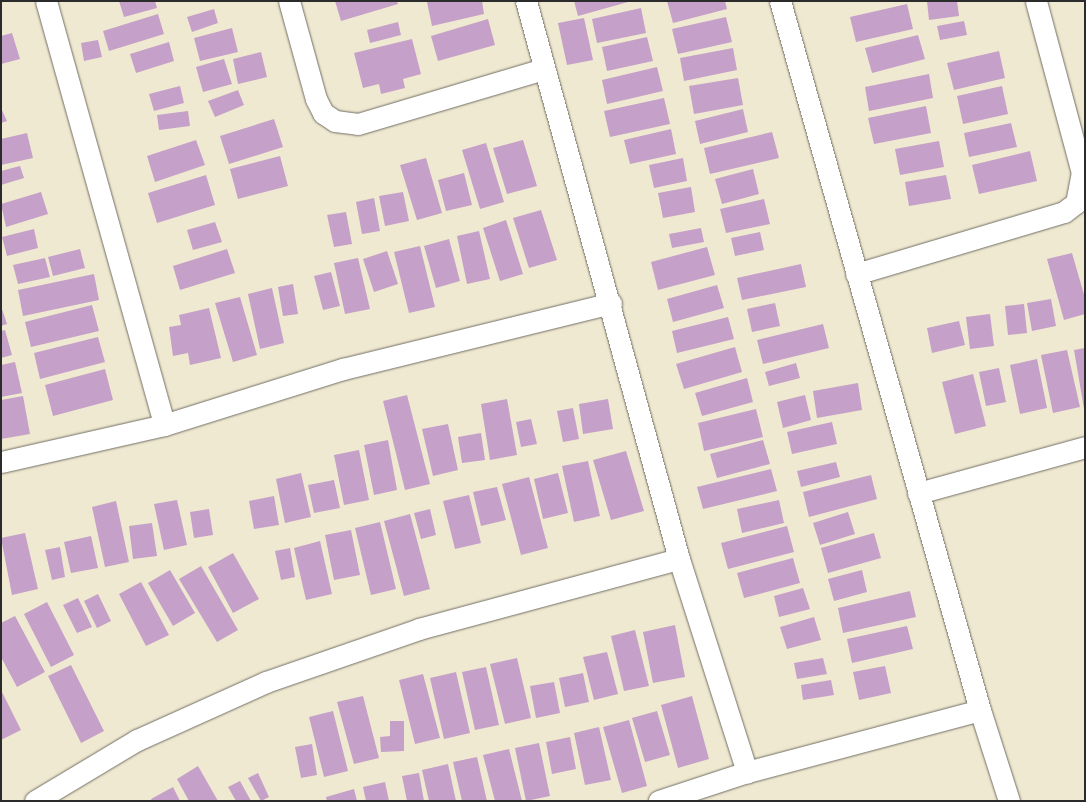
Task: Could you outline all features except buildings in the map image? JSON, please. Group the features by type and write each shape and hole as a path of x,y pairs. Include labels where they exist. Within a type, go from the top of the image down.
{"street":[{"path":"46,1 164,425"},
{"path":"288,1 316,98 323,113 335,121 358,124 544,69"},
{"path":"526,1 611,303 679,559 747,772"},
{"path":"780,1 980,710 1009,801"},
{"path":"856,274 1064,212 1076,203 1082,173 1036,1"},
{"path":"1,462 164,425 342,369 611,303"},
{"path":"918,493 1085,447"},
{"path":"34,801 137,740 266,682 419,629 679,559"},
{"path":"659,801 747,772 980,710"}]}
